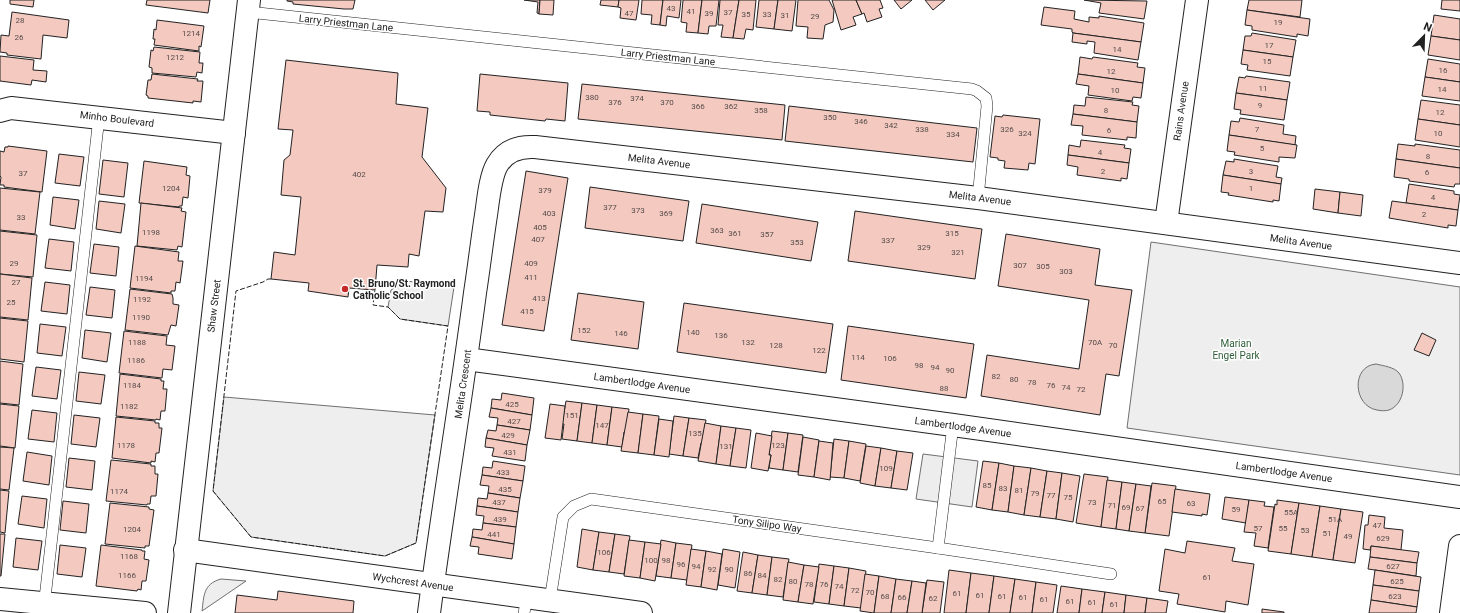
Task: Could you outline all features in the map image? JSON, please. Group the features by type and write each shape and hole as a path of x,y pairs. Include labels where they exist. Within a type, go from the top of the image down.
{"street":[{"name":"Rains Avenue","path":"1166,223 1197,0"},
{"name":"Shaw Street","path":"179,613 248,6"},
{"name":"Minho Boulevard","path":"0,111 11,108 234,133"},
{"name":"Melita Avenue","path":"502,157 517,148 534,147 978,198 1460,263"},
{"name":"Melita Crescent","path":"429,613 489,194 496,167 502,157"},
{"name":"Lambertlodge Avenue","path":"466,359 953,425 1460,497"},
{"path":"1450,613 1460,546"},
{"name":"Wychcrest Avenue","path":"185,550 432,585 525,605 550,600 641,613"},
{"path":"0,599 44,608 145,613"}],"lane":[{"name":"Larry Priestman Lane","path":"248,6 972,89 982,94 986,98 987,106 978,198"},
{"path":"44,608 99,117"},
{"path":"938,548 953,425"},
{"name":"Tony Silipo Way","path":"550,600 563,518 574,506 591,499 1111,574"}],"green space":[{"name":"Marian Engel Park","path":"1151,242 1460,287 1460,475 1127,428"},
{"path":"406,281 454,287 448,326 400,319 388,307 391,290"},
{"path":"224,397 435,415 416,543 385,556 251,537 213,491"},
{"path":"221,579 246,581 202,611 204,596 208,587 215,581"}],"shaded area":[{"path":"1376,364 1389,367 1397,371 1403,383 1402,394 1398,404 1388,410 1383,411 1369,407 1363,401 1360,394 1358,386 1362,371 1368,366"},
{"path":"923,454 978,461 972,507 916,499"}],"building":[{"path":"10,0 34,0 33,7 10,4"},
{"path":"147,0 210,0 208,13 146,5"},
{"path":"287,0 355,0 353,9 344,9 293,4 293,2"},
{"path":"524,0 540,0 539,14 537,13 538,2"},
{"path":"540,0 554,0 553,15 539,14"},
{"path":"601,0 619,0 618,7 600,5"},
{"path":"619,0 639,0 636,20 620,18 621,8 618,7"},
{"path":"642,0 663,0 660,25 651,24 652,15 641,14"},
{"path":"663,0 681,0 679,18 667,16 666,26 660,25"},
{"path":"683,0 702,0 698,33 686,32 687,23 681,22"},
{"path":"702,0 719,0 716,26 709,26 708,34 698,33"},
{"path":"720,0 739,0 733,38 721,37 723,25 718,25"},
{"path":"739,0 756,0 753,30 746,29 744,39 733,38"},
{"path":"759,0 778,0 774,29 756,27"},
{"path":"778,0 796,0 792,31 774,29"},
{"path":"798,0 829,0 834,10 833,22 825,25 823,39 807,38 808,27 796,26"},
{"path":"832,0 856,0 862,14 853,17 856,25 841,30"},
{"path":"856,0 880,0 883,8 879,9 882,17 867,22 864,13 862,14"},
{"path":"894,0 912,0 901,9"},
{"path":"925,0 945,0 933,10"},
{"path":"1084,0 1147,1 1144,19 1099,13 1101,3"},
{"path":"1249,0 1302,0 1300,17 1247,10"},
{"path":"1442,0 1460,0 1460,11 1441,9"},
{"path":"1044,7 1075,11 1074,19 1089,22 1089,17 1099,18 1099,16 1144,23 1141,42 1073,33 1072,29 1041,25"},
{"path":"1247,10 1310,19 1308,36 1297,34 1297,37 1252,30 1252,26 1245,25"},
{"path":"12,12 69,20 67,38 43,35 41,59 7,55 7,53 0,52 1,35 9,36"},
{"path":"1434,15 1460,19 1460,40 1431,36"},
{"path":"157,20 204,26 199,51 154,45 154,29 156,30"},
{"path":"1073,33 1141,42 1138,60 1094,53 1095,42 1087,41 1087,44 1072,42"},
{"path":"1252,33 1296,40 1293,57 1243,50 1245,36 1251,36"},
{"path":"1431,36 1460,40 1460,60 1428,55"},
{"path":"154,47 200,52 199,63 203,63 202,73 197,72 196,77 152,73 152,68 149,67 151,50 153,51"},
{"path":"1243,50 1293,57 1290,76 1247,70 1248,65 1241,64"},
{"path":"0,56 34,60 33,70 47,71 46,82 32,80 31,85 0,81"},
{"path":"1080,57 1092,59 1093,57 1138,63 1137,67 1145,68 1143,83 1078,74"},
{"path":"1428,59 1460,64 1460,82 1425,77"},
{"path":"286,60 398,73 396,104 428,108 422,157 446,188 443,212 425,211 419,256 409,254 408,267 377,265 375,290 349,288 348,297 308,291 309,283 271,279 274,252 295,255 301,197 281,195 284,160 290,155 293,130 278,129"},
{"path":"152,74 198,79 197,81 203,81 201,102 193,101 193,103 148,98 146,95 148,80 151,80"},
{"path":"480,74 568,83 565,121 546,119 545,121 490,115 490,112 477,111"},
{"path":"1078,74 1143,83 1141,98 1133,97 1132,101 1088,95 1089,86 1076,84"},
{"path":"1246,76 1290,82 1287,100 1236,93 1239,77 1245,78"},
{"path":"1425,77 1460,82 1460,101 1422,96"},
{"path":"582,84 785,105 782,140 578,119"},
{"path":"1236,93 1287,100 1284,120 1240,114 1241,110 1234,109"},
{"path":"1086,97 1133,102 1132,105 1139,106 1137,122 1073,114 1074,105 1085,106"},
{"path":"1421,100 1460,105 1460,125 1418,119"},
{"path":"789,106 977,128 973,162 785,141"},
{"path":"1073,114 1137,122 1136,138 1127,137 1127,140 1082,135 1083,126 1071,125"},
{"path":"1003,115 1040,119 1035,164 1029,163 1028,170 1004,168 1005,161 990,157 995,116 1002,117"},
{"path":"1240,118 1284,125 1283,134 1296,136 1295,145 1229,135 1231,121 1239,122"},
{"path":"1418,119 1460,125 1460,147 1415,140"},
{"path":"1229,135 1297,145 1295,158 1279,157 1279,162 1234,155 1235,152 1227,151"},
{"path":"1081,140 1125,145 1124,148 1131,149 1129,163 1068,155 1069,145 1080,147"},
{"path":"1398,144 1415,146 1415,144 1460,150 1460,168 1396,159"},
{"path":"8,146 47,151 42,192 4,187 4,185 0,185 0,151 4,152 5,147"},
{"path":"59,154 84,157 80,186 55,183"},
{"path":"1068,155 1129,163 1127,179 1121,178 1121,181 1077,175 1078,167 1067,165"},
{"path":"1234,159 1278,166 1276,177 1282,178 1281,184 1223,175 1226,161 1234,162"},
{"path":"1396,159 1460,168 1460,184 1455,184 1454,187 1409,181 1409,179 1394,177"},
{"path":"103,160 128,163 124,197 99,194"},
{"path":"144,161 187,167 186,175 190,176 188,198 183,197 182,206 179,207 139,203"},
{"path":"526,171 568,178 544,331 502,325"},
{"path":"1223,175 1281,184 1279,201 1273,200 1273,202 1228,195 1229,193 1221,192"},
{"path":"1409,184 1454,191 1454,194 1460,195 1458,210 1406,203"},
{"path":"590,187 689,201 683,241 585,228"},
{"path":"0,188 40,192 35,234 0,230"},
{"path":"1315,189 1340,192 1338,213 1313,209"},
{"path":"1340,192 1363,195 1361,216 1338,213"},
{"path":"53,197 79,200 75,229 50,225"},
{"path":"99,201 125,204 121,233 96,229"},
{"path":"1392,201 1458,210 1456,226 1448,225 1448,228 1389,218"},
{"path":"141,203 182,208 181,211 186,212 182,247 178,246 177,250 137,246"},
{"path":"702,204 818,222 811,261 696,243"},
{"path":"855,211 982,229 975,279 848,261"},
{"path":"0,231 37,235 33,277 0,274"},
{"path":"1006,234 1100,249 1095,285 1132,290 1119,376 1106,374 1100,415 981,396 987,355 1079,369 1089,300 998,286"},
{"path":"49,239 74,242 71,271 45,268"},
{"path":"94,244 119,247 116,276 90,273"},
{"path":"135,246 179,252 178,261 183,261 180,283 176,282 175,291 171,291 171,293 130,288"},
{"path":"0,274 32,278 28,320 0,317"},
{"path":"45,282 70,285 67,314 41,311"},
{"path":"90,287 115,290 112,318 86,315"},
{"path":"130,289 172,294 173,304 179,305 176,326 171,325 168,335 125,330"},
{"path":"578,293 644,302 638,349 571,340"},
{"path":"684,303 833,324 826,373 677,352"},
{"path":"0,318 28,321 24,362 0,359"},
{"path":"40,324 66,327 62,356 37,353"},
{"path":"848,326 974,344 966,398 841,380"},
{"path":"85,330 111,333 107,362 82,358"},
{"path":"124,331 167,336 166,345 175,346 172,370 163,369 162,378 119,373"},
{"path":"1422,333 1436,340 1429,356 1414,350"},
{"path":"0,361 23,364 19,405 0,403"},
{"path":"36,367 61,370 57,399 32,396"},
{"path":"79,372 105,375 101,404 76,401"},
{"path":"120,374 161,379 161,381 164,381 163,389 167,389 165,411 161,411 160,420 116,416"},
{"path":"502,393 534,398 532,415 491,408 492,399 501,400"},
{"path":"566,401 582,403 577,441 562,439 564,424 562,424"},
{"path":"582,403 597,405 592,443 577,441"},
{"path":"0,404 19,406 15,448 0,446"},
{"path":"550,404 565,406 561,440 545,438"},
{"path":"597,405 612,407 607,445 592,443"},
{"path":"612,407 629,409 626,432 624,432 622,447 607,445"},
{"path":"491,408 532,415 530,430 497,425 498,418 489,417"},
{"path":"32,410 57,413 54,442 28,439"},
{"path":"628,412 643,414 638,453 621,451"},
{"path":"643,414 659,416 654,455 638,453"},
{"path":"74,415 100,418 96,447 71,444"},
{"path":"674,416 689,418 683,456 669,454"},
{"path":"116,417 155,421 155,423 159,423 159,428 162,428 159,453 156,453 155,462 151,461 151,463 112,458"},
{"path":"689,418 706,420 698,458 683,456"},
{"path":"659,419 673,421 669,457 654,455"},
{"path":"705,423 721,426 716,464 698,461"},
{"path":"497,425 530,430 527,445 486,438 488,430 496,431"},
{"path":"721,426 736,428 730,466 716,464"},
{"path":"736,428 751,430 746,468 730,466"},
{"path":"772,431 788,433 783,470 769,468"},
{"path":"756,433 772,436 768,471 751,468"},
{"path":"788,433 803,435 798,472 783,470"},
{"path":"803,437 819,440 814,477 798,475"},
{"path":"486,438 527,445 525,461 492,456 494,448 485,447"},
{"path":"834,439 849,441 844,478 830,477"},
{"path":"819,441 833,443 830,480 814,477"},
{"path":"849,441 866,444 860,481 844,478"},
{"path":"866,446 881,448 875,486 860,483"},
{"path":"0,447 14,448 9,490 0,489"},
{"path":"881,448 897,451 891,488 875,486"},
{"path":"897,451 913,453 907,490 891,488"},
{"path":"27,452 52,456 49,485 23,481"},
{"path":"69,458 95,461 92,490 66,487"},
{"path":"111,460 151,464 151,466 155,466 155,474 158,474 156,496 151,496 150,504 147,505 106,501"},
{"path":"493,461 525,466 523,481 482,475 483,467 492,468"},
{"path":"983,461 999,463 992,510 976,507"},
{"path":"999,463 1014,466 1008,512 992,510"},
{"path":"1014,466 1031,468 1024,515 1008,512"},
{"path":"1031,468 1047,471 1040,517 1024,515"},
{"path":"1047,471 1062,473 1056,519 1040,517"},
{"path":"1062,473 1080,476 1073,522 1056,519"},
{"path":"1084,474 1108,477 1101,527 1076,523"},
{"path":"482,475 523,481 520,498 488,493 489,486 480,485"},
{"path":"1107,480 1122,482 1116,529 1101,527"},
{"path":"1122,482 1136,484 1129,531 1116,529"},
{"path":"1152,483 1176,486 1169,536 1145,533"},
{"path":"1136,484 1151,486 1145,533 1129,531"},
{"path":"1175,489 1210,494 1207,515 1202,514 1202,516 1172,512"},
{"path":"0,490 9,491 5,533 0,532"},
{"path":"488,493 520,498 518,512 477,506 478,498 487,499"},
{"path":"22,496 47,499 44,528 18,524"},
{"path":"1225,497 1249,500 1246,523 1222,519"},
{"path":"1249,500 1265,502 1264,506 1274,507 1268,548 1254,546 1256,533 1244,532"},
{"path":"1277,500 1299,503 1291,554 1268,551 1275,504 1277,505"},
{"path":"63,501 89,504 86,533 60,530"},
{"path":"110,503 149,507 149,509 154,510 149,546 145,546 145,548 105,544"},
{"path":"1299,503 1320,506 1312,557 1291,554"},
{"path":"477,506 518,512 516,527 483,523 484,516 476,515"},
{"path":"1320,506 1341,509 1333,560 1312,557"},
{"path":"1341,509 1363,512 1355,563 1333,560"},
{"path":"1369,515 1385,517 1384,528 1403,530 1401,550 1371,546 1370,550 1363,549 1365,525 1368,525"},
{"path":"483,523 516,527 514,544 472,537 473,529 482,530"},
{"path":"582,529 599,532 593,570 577,567"},
{"path":"599,532 615,534 609,572 593,570"},
{"path":"0,534 5,534 1,576 0,576"},
{"path":"615,534 630,536 624,574 609,572"},
{"path":"472,537 514,544 512,559 478,554 479,547 470,546"},
{"path":"16,538 42,541 38,570 13,567"},
{"path":"629,540 645,542 640,578 624,576"},
{"path":"661,540 676,543 671,578 656,576"},
{"path":"1187,541 1235,548 1232,561 1254,564 1248,605 1226,601 1225,612 1177,604 1179,594 1159,591 1165,549 1185,553"},
{"path":"645,542 661,544 655,581 640,578"},
{"path":"676,543 692,545 687,580 671,578"},
{"path":"60,545 86,548 82,577 57,574"},
{"path":"101,545 145,551 144,559 149,560 146,581 142,581 141,590 138,589 137,591 96,586"},
{"path":"1371,546 1419,552 1417,563 1370,557"},
{"path":"691,549 706,551 701,587 686,585"},
{"path":"723,549 740,552 735,588 718,585"},
{"path":"706,551 722,554 717,590 701,587"},
{"path":"743,552 758,555 752,593 737,591"},
{"path":"758,555 772,557 767,595 752,593"},
{"path":"772,557 789,559 783,597 767,595"},
{"path":"1370,557 1417,563 1416,576 1368,569"},
{"path":"788,562 804,565 798,602 783,600"},
{"path":"819,564 834,566 829,604 814,602"},
{"path":"804,565 819,567 813,604 798,602"},
{"path":"834,566 849,568 844,606 829,604"},
{"path":"849,568 866,571 861,608 844,606"},
{"path":"949,570 971,573 966,613 944,613"},
{"path":"1375,570 1421,577 1419,591 1373,585"},
{"path":"971,573 994,576 989,613 966,613"},
{"path":"865,574 879,576 874,613 860,611"},
{"path":"879,576 896,579 891,613 874,613"},
{"path":"994,576 1015,579 1010,613 989,613"},
{"path":"896,579 912,581 907,613 891,613"},
{"path":"1015,579 1036,582 1032,613 1010,613"},
{"path":"927,580 944,582 940,613 922,613"},
{"path":"912,581 926,583 922,613 907,613"},
{"path":"1036,582 1057,585 1053,613 1032,613"},
{"path":"1373,585 1419,591 1417,607 1371,600"},
{"path":"1061,586 1082,589 1079,613 1057,613"},
{"path":"1082,589 1105,592 1102,613 1079,613"},
{"path":"278,591 354,601 353,613 235,613 237,595 277,600"},
{"path":"1105,592 1126,595 1124,613 1102,613"},
{"path":"1126,595 1147,598 1145,613 1124,613"},
{"path":"1147,598 1168,601 1166,613 1145,613"},
{"path":"1371,600 1417,607 1416,613 1369,613"},
{"path":"1262,609 1284,612 1284,613 1262,613"}],"fence":[{"path":"271,279 236,291 213,491 251,537 385,556 416,543 448,326 400,319 388,307 373,305 375,290"}],"place":[{"name":"St. Bruno/St. Raymond Catholic School","path":"345,289"}]}
